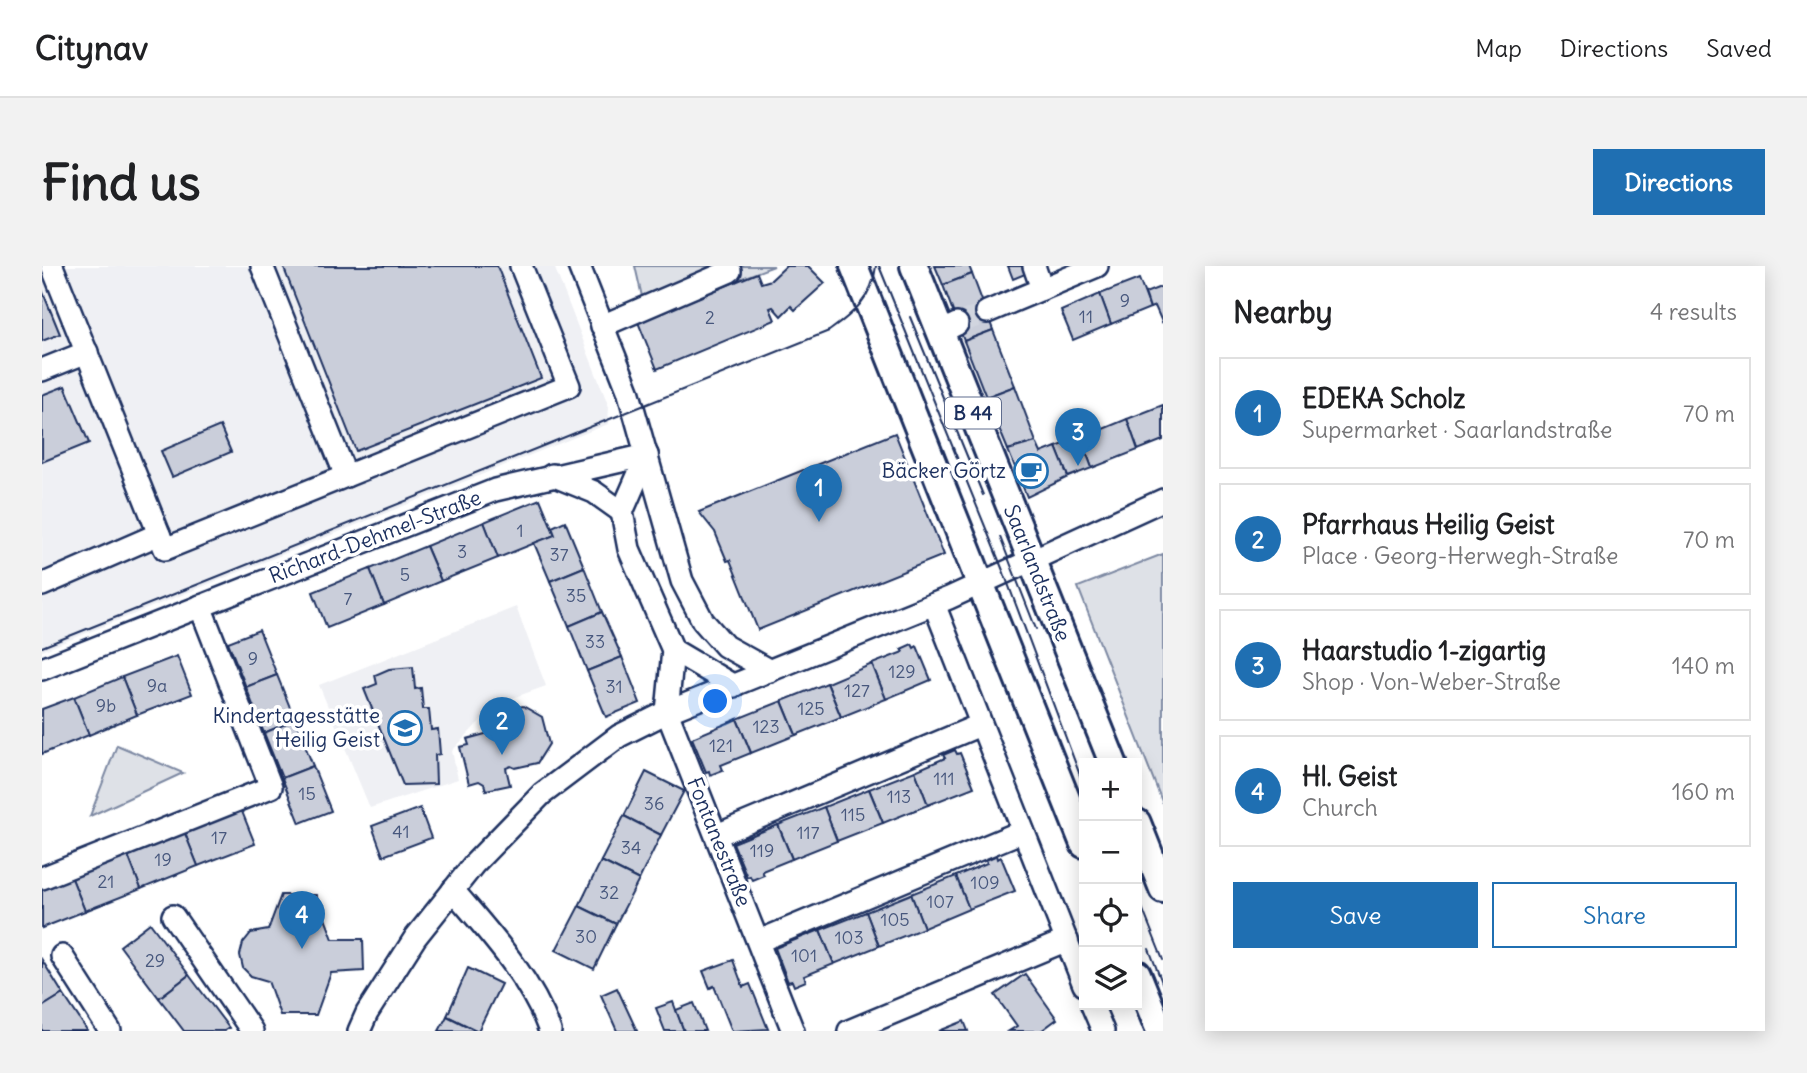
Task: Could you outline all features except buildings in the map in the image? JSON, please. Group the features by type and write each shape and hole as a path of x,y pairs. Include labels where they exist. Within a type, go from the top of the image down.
{"main road":[{"name":"B 44","path":"854,266 1079,832"},
{"name":"Saarlandstraße","path":"914,266 949,328 1032,560 1111,758"},
{"path":"1142,836 1163,889"},
{"path":"1142,986 1160,1031"}],"street":[{"path":"52,266 165,549 569,386 521,266"},
{"path":"262,266 346,476"},
{"path":"579,266 628,390 682,581 702,621 725,646 770,671"},
{"path":"1034,266 1042,289"},
{"path":"987,312 1097,266"},
{"path":"602,326 730,271"},
{"path":"42,370 86,352"},
{"path":"552,475 594,492 622,512 647,455"},
{"name":"Richard-Dehmel-Straße","path":"42,668 495,490 647,455"},
{"path":"359,1031 367,1013 415,938 474,864 542,794 619,736 667,712 981,584 1163,500"},
{"name":"Fontanestraße","path":"622,512 629,548 673,650 667,712 793,1031"},
{"path":"42,585 159,534"},
{"path":"934,604 1079,972"},
{"path":"42,878 271,787 200,606"},
{"path":"673,650 734,685"},
{"path":"717,835 981,725"},
{"path":"758,941 1023,831"},
{"path":"453,890 516,967 542,1009 550,1031"},
{"path":"173,916 252,1031"},
{"path":"849,1031 1067,940"},
{"path":"62,956 110,1031"},
{"path":"1094,1010 1103,1031"}],"shaded area":[{"path":"42,266 554,266 609,407 608,424 42,651"},
{"path":"635,266 774,266 646,314"},
{"path":"1163,554 1163,804 1078,587"},
{"name":"Kindertagesstätte Heilig Geist","path":"516,607 546,686 496,704 452,751 458,779 370,808 319,685"},
{"path":"117,745 183,773 90,816"}],"tunnel":[{"path":"957,324 987,312"}],"tram line":[{"path":"42,647 829,331 846,318 866,296 876,266"},
{"path":"879,266 1004,573 1079,773"},
{"path":"910,317 983,495"},
{"path":"1000,537 1036,629"},
{"path":"1142,908 1163,960"},
{"path":"1149,949 1163,985"}],"place":[{"name":"Haarstudio 1-zigartig","path":"1078,466"},
{"name":"Bäcker Görtz","path":"1031,471"},
{"name":"EDEKA Scholz","path":"819,522"},
{"name":"Kindertagesstätte Heilig Geist","path":"405,728"},
{"name":"Pfarrhaus Heilig Geist","path":"502,755"},
{"name":"Hl. Geist","path":"302,949"}]}
